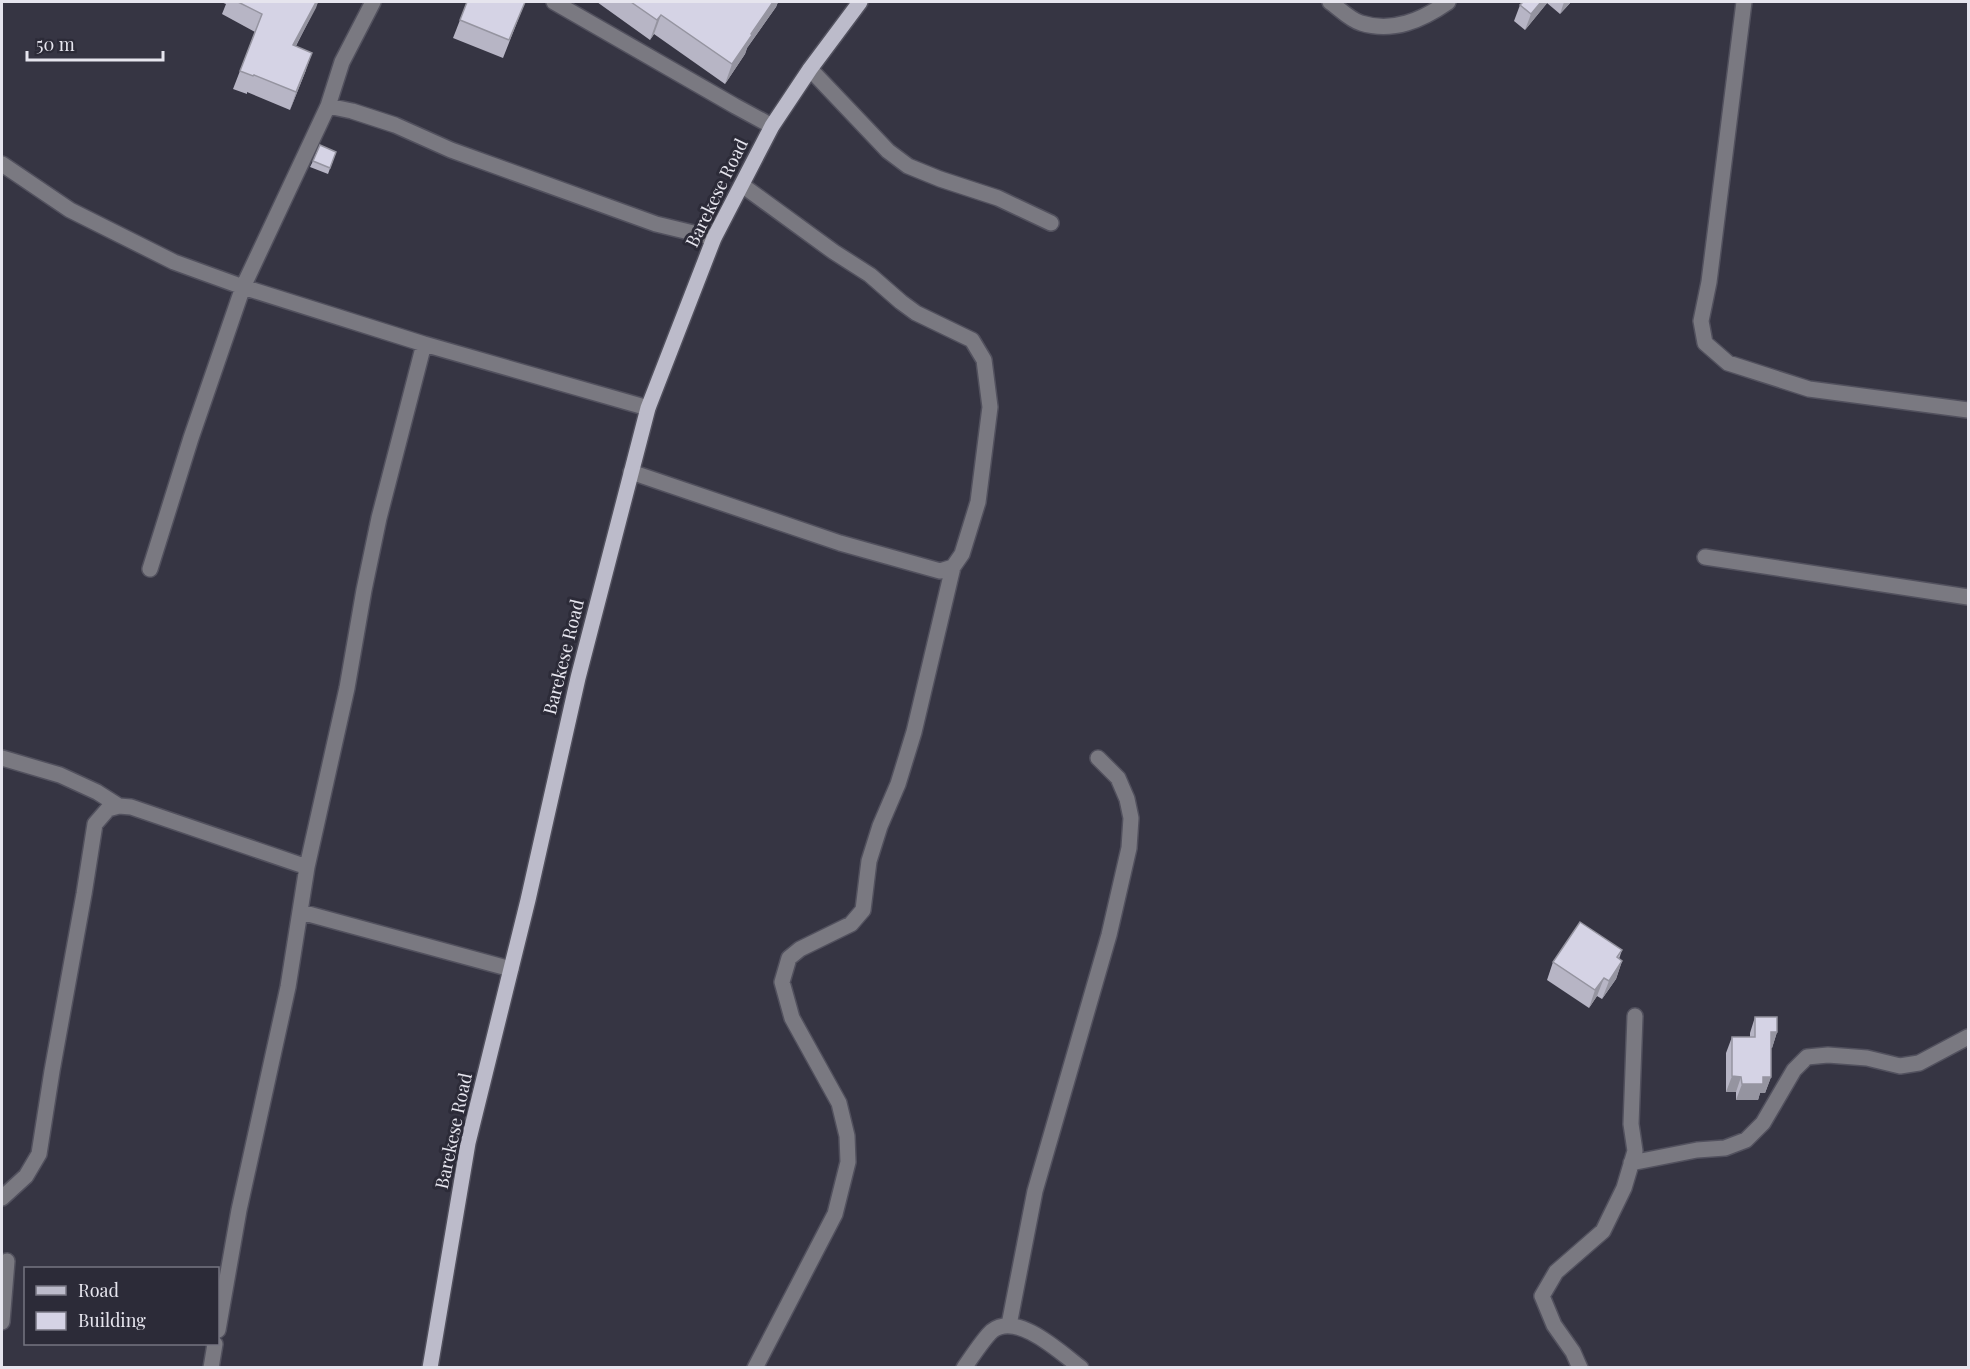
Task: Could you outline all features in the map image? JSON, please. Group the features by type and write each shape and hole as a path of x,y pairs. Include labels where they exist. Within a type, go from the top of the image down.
{"main road":[{"name":"Barekese Road","path":"430,1368 468,1143 578,678 648,408 714,238 772,126 810,69 860,2"}],"street":[{"path":"150,569 191,438 243,287 328,106 342,62 373,2"},
{"path":"554,2 772,126"},
{"path":"1330,2 1359,23 1390,28 1428,16 1448,2"},
{"path":"1744,2 1709,282 1701,321 1705,343 1728,363 1809,389 1968,410"},
{"path":"810,69 888,151 908,166 998,198 1051,223"},
{"path":"328,106 396,125 451,150 656,224 714,238"},
{"path":"2,164 70,210 174,262 243,287 424,344 648,408"},
{"path":"742,185 834,252 870,274 901,303 916,313 972,340 984,360 990,406 978,502 962,554 953,567 914,732 898,784 880,826 869,861 863,910 851,924 800,948 789,958 782,982 792,1018 839,1103 847,1136 848,1162 835,1214 755,1368"},
{"path":"219,1324 239,1210 288,987 307,867 346,688 379,518 424,344"},
{"path":"631,472 840,543 940,572 953,567"},
{"path":"1705,557 1968,597"},
{"path":"2,758 60,775 97,792 119,806"},
{"path":"1009,1325 1035,1191 1109,935 1129,848 1131,818 1127,799 1118,778 1098,759"},
{"path":"2,1198 26,1176 39,1154 95,824 108,809 119,806 131,807 307,867"},
{"path":"301,912 511,969"},
{"path":"1580,1368 1573,1352 1554,1325 1542,1296 1556,1272 1602,1231 1624,1188 1635,1151 1631,1124 1635,1016"},
{"path":"1631,1163 1697,1150 1725,1148 1746,1140 1763,1123 1794,1070 1807,1057 1828,1055 1867,1058 1900,1066 1919,1063 1968,1037"},
{"path":"2,1322 7,1261"},
{"path":"964,1368 993,1330 1009,1325 1027,1329 1081,1368"},
{"path":"211,1368 215,1345"}],"building":[{"path":"238,2 316,2 293,45 312,53 296,92 240,71 262,14"},
{"path":"467,2 525,2 509,40 460,20"},
{"path":"631,2 773,2 732,64 661,15 657,20"},
{"path":"1523,2 1541,2 1531,14 1520,5"},
{"path":"320,145 336,152 330,168 313,161"},
{"path":"1580,922 1622,950 1617,957 1622,961 1609,981 1604,978 1595,990 1553,962"},
{"path":"1755,1017 1777,1017 1777,1032 1771,1032 1771,1077 1763,1077 1763,1084 1742,1084 1741,1077 1732,1076 1732,1037 1755,1037"}]}
